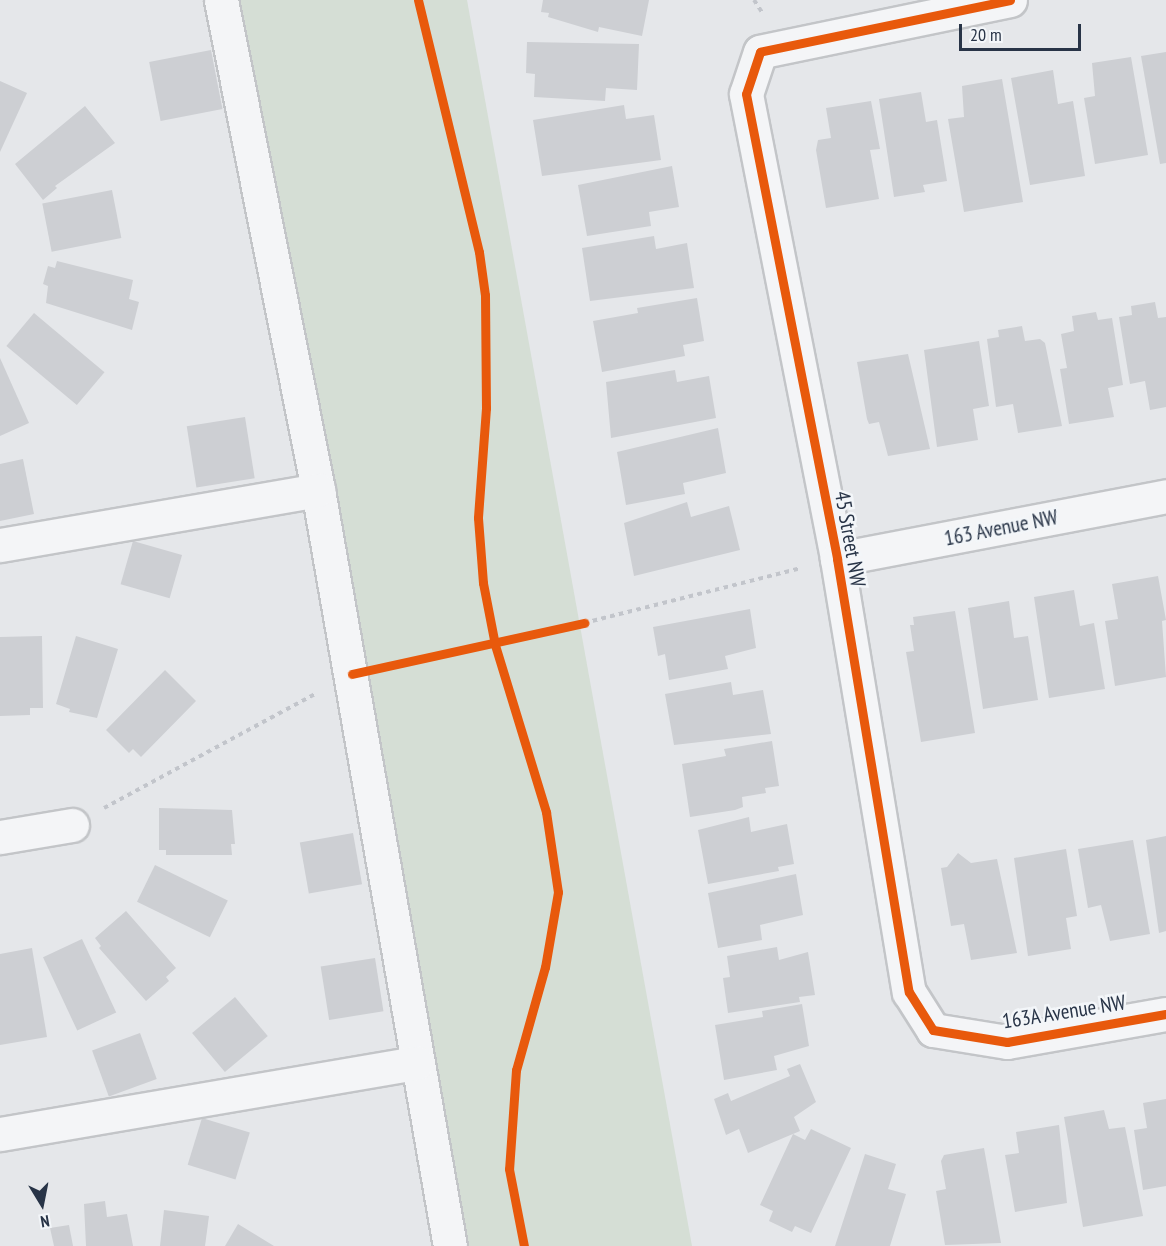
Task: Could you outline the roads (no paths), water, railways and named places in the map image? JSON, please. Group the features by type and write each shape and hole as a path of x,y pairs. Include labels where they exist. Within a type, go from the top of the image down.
{"street":[{"path":"221,0 352,674 450,1246"},
{"name":"45 Street NW","path":"933,1030 909,993 837,559 746,94 760,52 1010,0"},
{"path":"0,545 318,490"},
{"name":"163 Avenue NW","path":"837,559 1166,496"},
{"path":"0,837 72,825"},
{"name":"163A Avenue NW","path":"933,1030 1007,1042 1166,1014"},
{"path":"0,1134 417,1063"}]}
